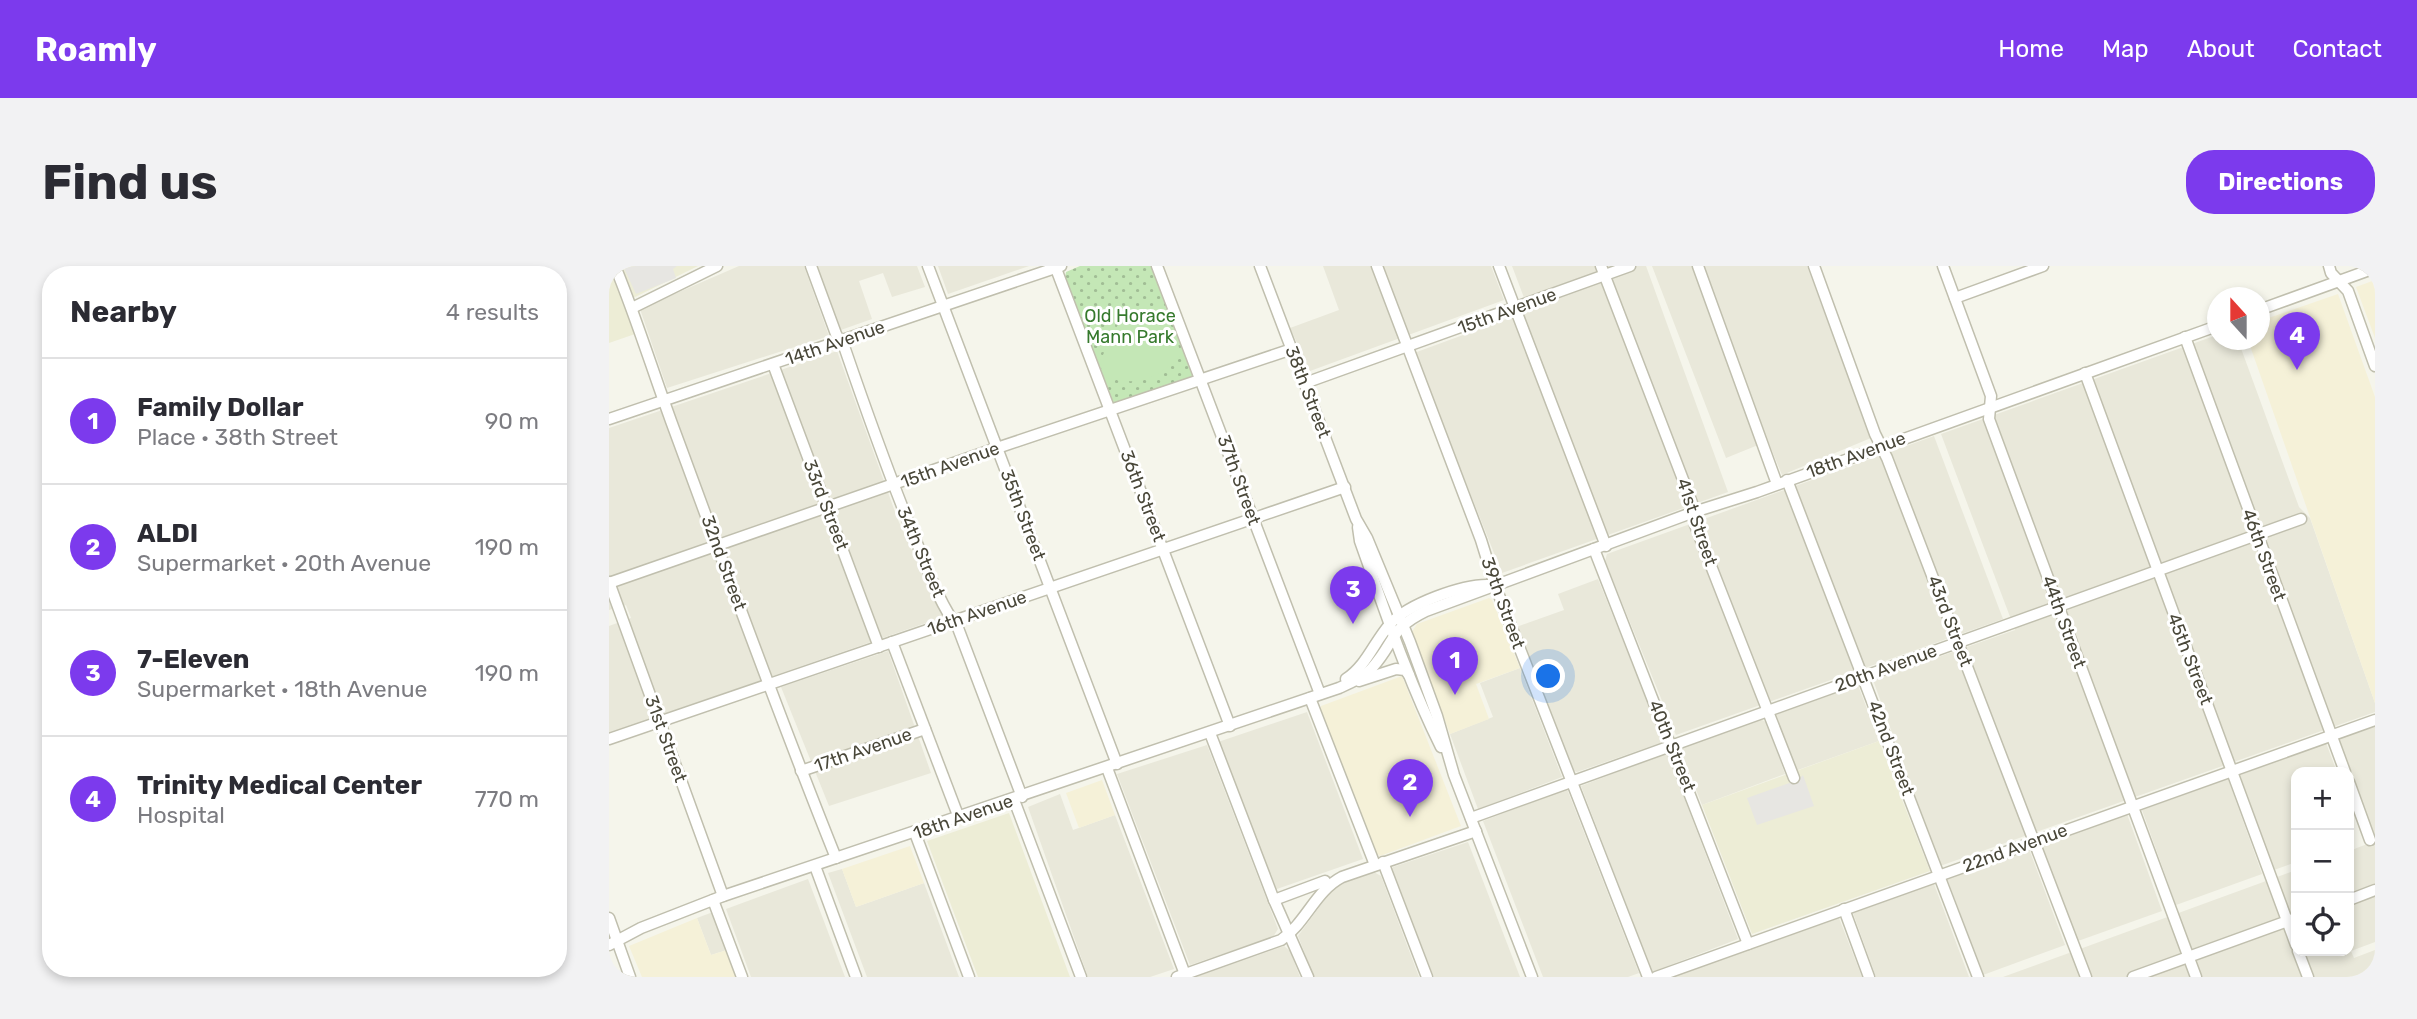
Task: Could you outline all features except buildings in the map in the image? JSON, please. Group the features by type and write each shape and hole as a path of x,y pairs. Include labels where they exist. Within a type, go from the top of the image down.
{"street":[{"name":"32nd Street","path":"615,266 835,858"},
{"path":"632,308 717,266"},
{"name":"34th Street","path":"811,266 845,349 893,486 927,569 958,628 1080,977"},
{"name":"35th Street","path":"928,266 1050,588 1183,976"},
{"name":"37th Street","path":"1157,266 1202,380 1315,696 1379,863 1427,977"},
{"name":"38th Street","path":"1260,266 1345,487 1360,541 1422,710 1454,775 1532,977"},
{"name":"39th Street","path":"1377,266 1481,540 1495,585 1649,977"},
{"name":"40th Street","path":"1499,266 1672,746 1748,944"},
{"name":"15th Avenue","path":"1305,383 1515,308 1602,271 1630,266"},
{"name":"42nd Street","path":"1698,266 1782,482 1864,676 1978,977"},
{"name":"43rd Street","path":"1814,266 2086,977"},
{"name":"44th Street","path":"1943,266 1991,396 1989,419 2196,977"},
{"path":"1955,298 2043,266"},
{"path":"2329,266 2331,273 2348,291 2375,366"},
{"name":"14th Avenue","path":"609,419 1057,267"},
{"name":"36th Street","path":"1057,267 1230,726"},
{"path":"2270,306 2375,268"},
{"name":"41st Street","path":"1602,271 1694,512 1695,525 1794,778"},
{"name":"18th Avenue","path":"1315,696 1347,678 1363,664 1413,607 1457,591 1481,585 1495,585 2207,329"},
{"name":"46th Street","path":"2185,337 2343,767"},
{"name":"15th Avenue","path":"609,583 1292,349"},
{"name":"33rd Street","path":"773,364 879,647"},
{"name":"45th Street","path":"2085,373 2232,771 2291,918"},
{"name":"16th Avenue","path":"609,739 1345,487"},
{"name":"38th Street","path":"1356,519 1367,538 1401,620 1437,716 1454,775"},
{"name":"20th Avenue","path":"1471,818 2301,519"},
{"name":"31st Street","path":"609,583 660,722 741,977"},
{"name":"18th Avenue","path":"613,943 641,928 718,898 1210,733 1353,682 1371,669 1392,629"},
{"path":"892,642 959,818"},
{"path":"1353,682 1396,670 1405,670 1409,675"},
{"name":"22nd Avenue","path":"1655,977 2375,720"},
{"name":"17th Avenue","path":"801,771 925,729"},
{"path":"1210,733 1274,900 1308,977"},
{"path":"2354,796 2370,840"},
{"path":"1183,976 1274,944 1290,934 1333,882 1351,873 1476,831"},
{"path":"915,833 969,977"},
{"path":"815,866 856,977"},
{"path":"1274,900 1325,881"},
{"path":"2354,898 2375,890"},
{"path":"1844,909 1869,977"},
{"path":"609,918 613,943 631,977"},
{"path":"2133,977 2291,920"},
{"path":"2300,956 2308,977"}],"shaded area":[{"path":"609,266 698,266 623,303 635,334 609,343"},
{"path":"623,266 677,266 673,269 676,278 636,294"},
{"path":"739,266 804,266 829,336 667,388 640,309"},
{"path":"815,266 917,266 925,287 892,297 883,273 859,281 872,319 838,331"},
{"path":"938,266 1029,266 948,294"},
{"path":"1323,266 1491,266 1504,300 1310,371 1290,328 1339,310"},
{"path":"1512,266 1646,266 1728,492 1502,573 1414,353 1529,311"},
{"path":"1652,266 1807,266 1871,438 1782,475 1768,441 1726,458"},
{"path":"2375,280 2375,338 2356,287"},
{"path":"2338,294 2375,397 2375,703 2251,350 2270,350 2270,318"},
{"path":"2207,339 2207,350 2242,350 2299,507 2310,518 2375,703 2375,712 1940,866 1873,680 2015,630 1941,434"},
{"path":"837,351 898,520 943,617 609,733 609,626 631,618 626,605 609,610 609,428"},
{"path":"1934,436 2003,619 1676,735 1605,561 1607,554"},
{"path":"1598,579 1662,737 1660,743 1577,772 1572,770 1516,627 1564,610 1558,594"},
{"path":"1489,598 1520,668 1476,684 1489,719 1450,734 1412,632 1417,624"},
{"path":"888,651 931,773 829,806 781,687"},
{"path":"1520,668 1562,777 1478,809 1450,734 1493,717 1480,683"},
{"path":"1402,676 1461,826 1380,856 1375,852 1320,712 1321,706"},
{"path":"1858,685 1879,741 1795,771 1775,715"},
{"path":"1307,712 1363,859 1274,890 1218,742"},
{"path":"1760,719 1766,722 1785,774 1702,805 1681,751 1683,746"},
{"path":"2375,727 2375,839 2354,781 2354,767 2349,767 2339,739"},
{"path":"1879,741 1930,871 1752,934 1702,805"},
{"path":"2326,743 2335,767 2291,767 2291,864 2274,870 2240,775"},
{"path":"1207,745 1278,929 1273,937 1190,965 1117,774"},
{"path":"1667,753 1738,939 1652,972 1581,786"},
{"path":"1803,775 1814,806 1757,825 1747,798 1798,780"},
{"path":"2228,779 2262,874 2176,905 2142,810"},
{"path":"1102,780 1115,815 1079,828 1066,793"},
{"path":"1567,789 1639,973 1628,977 1543,977 1483,821"},
{"path":"1060,794 1073,830 1115,815 1174,969 1150,977 1088,977 1028,807"},
{"path":"1009,813 1070,977 978,977 927,841"},
{"path":"2127,814 2162,911 2078,941 2041,844"},
{"path":"2375,841 2375,942 2354,950 2354,893 2354,849"},
{"path":"1468,842 1520,977 1434,977 1391,870 1393,867"},
{"path":"910,846 924,883 856,907 842,869"},
{"path":"2029,849 2065,945 1983,975 1947,878"},
{"path":"842,869 856,907 924,883 959,977 867,977 828,873"},
{"path":"1372,871 1381,876 1419,977 1314,977 1298,936 1331,891 1345,881"},
{"path":"2291,872 2291,956 2354,958 2375,950 2375,977 2003,977"},
{"path":"808,879 845,977 751,977 726,909"},
{"path":"1934,884 1969,977 1876,977 1853,913"},
{"path":"713,912 727,950 711,955 697,918"},
{"path":"697,918 711,955 727,950 736,977 642,977 629,946"},
{"path":"1839,918 1862,977 1673,977"},
{"path":"1284,946 1290,951 1300,977 1196,977"}],"green space":[{"name":"Old Horace Mann Park","path":"1080,266 1154,266 1195,377 1114,405 1065,278 1066,272"},
{"path":"1130,310 1173,332 1182,355 1156,375 1138,381 1105,377 1099,363 1124,312"}],"place":[{"name":"Trinity Medical Center","path":"2297,370"},
{"name":"7-Eleven","path":"1353,624"},
{"name":"Family Dollar","path":"1455,695"},
{"name":"ALDI","path":"1410,817"}]}
